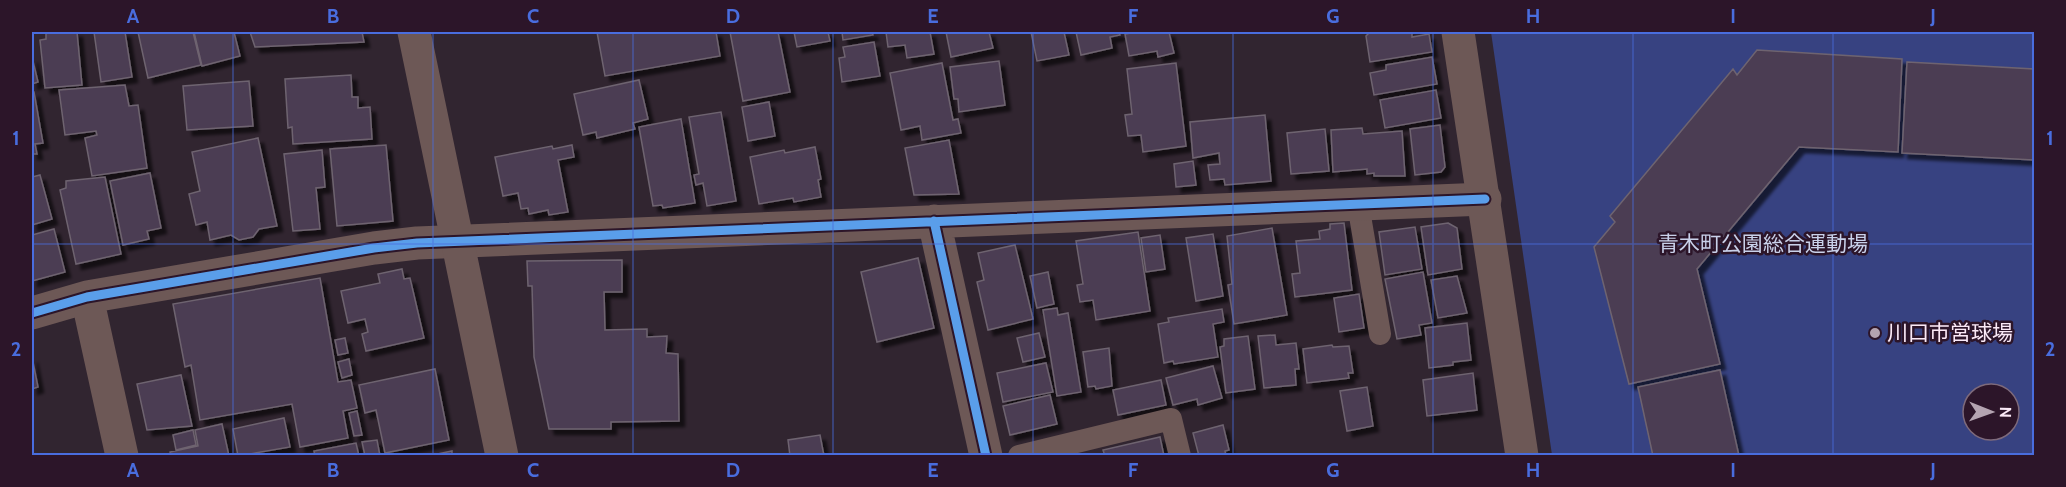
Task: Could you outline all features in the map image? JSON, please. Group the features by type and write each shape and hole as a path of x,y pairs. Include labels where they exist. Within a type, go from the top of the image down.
{"street":[{"path":"414,32 502,456"},
{"path":"1458,32 1522,456"},
{"path":"32,313 87,297 374,248 458,241 1485,199"},
{"path":"934,221 986,456"},
{"path":"87,297 122,456"}],"lane":[{"path":"1358,204 1380,334"},
{"path":"1020,456 1171,419 1180,456"}],"green space":[{"name":"青木町公園総合運動場","path":"1491,32 2034,32 2034,455 1552,455"}],"building":[{"path":"46,32 77,32 82,85 45,88 40,40 46,39"},
{"path":"94,32 125,32 132,77 101,82"},
{"path":"138,32 193,32 201,65 148,78"},
{"path":"194,32 234,32 240,56 202,66"},
{"path":"250,32 362,32 364,42 255,47"},
{"path":"597,32 716,32 720,56 605,76"},
{"path":"730,32 778,32 790,92 743,101"},
{"path":"794,32 828,32 830,41 797,47"},
{"path":"842,32 872,32 873,35 843,40"},
{"path":"886,32 930,32 934,54 907,58 905,45 888,47"},
{"path":"946,32 989,32 993,48 951,57"},
{"path":"1031,32 1064,32 1069,55 1037,61"},
{"path":"1076,32 1119,32 1120,35 1110,37 1112,48 1081,55"},
{"path":"1169,32 1174,53 1158,57 1157,51 1129,56 1125,34"},
{"path":"1370,32 1412,32 1412,37 1429,34 1432,52 1370,62 1366,36"},
{"path":"874,42 880,76 842,82 839,58 845,57 843,47"},
{"path":"1757,50 1902,59 1898,152 1799,147 1697,269 1720,364 1629,384 1594,247 1615,222 1610,216 1733,69 1737,75"},
{"path":"32,57 38,82 32,84"},
{"path":"1432,57 1437,84 1374,95 1370,73 1386,70 1386,65"},
{"path":"999,61 1005,105 959,112 958,99 954,99 950,67"},
{"path":"1907,62 2034,69 2034,160 1902,153"},
{"path":"942,63 953,120 958,119 961,133 922,140 920,126 901,130 890,73"},
{"path":"1176,63 1186,146 1143,152 1141,135 1128,136 1125,115 1132,114 1127,69"},
{"path":"351,75 352,97 358,97 358,108 370,107 372,139 293,144 292,127 288,128 285,79"},
{"path":"639,80 648,119 633,123 635,129 597,138 596,132 583,135 574,94"},
{"path":"249,81 253,126 187,130 183,86"},
{"path":"125,85 129,106 138,105 147,168 92,176 85,138 97,135 96,131 65,135 59,90"},
{"path":"1436,90 1441,118 1385,128 1380,100"},
{"path":"32,92 34,92 43,143 35,144 37,154 32,154"},
{"path":"769,102 775,136 748,141 742,107"},
{"path":"721,112 736,201 707,206 703,183 696,185 694,175 699,174 689,117"},
{"path":"1265,115 1271,181 1225,185 1224,179 1210,180 1208,165 1220,164 1219,153 1193,158 1190,122"},
{"path":"681,119 695,203 663,208 662,205 653,206 639,127"},
{"path":"1440,125 1445,167 1441,172 1415,175 1410,129"},
{"path":"1362,128 1363,134 1402,131 1405,176 1374,176 1374,173 1367,174 1367,169 1333,172 1331,130"},
{"path":"1325,129 1329,171 1291,174 1287,133"},
{"path":"258,138 277,226 259,229 253,237 239,240 231,235 210,240 207,222 196,225 189,194 200,191 192,152"},
{"path":"949,140 959,194 914,195 905,148"},
{"path":"386,145 393,221 337,226 330,149"},
{"path":"572,145 574,157 558,160 568,212 549,215 548,210 529,214 528,208 521,209 518,193 503,196 495,157 552,146 553,149"},
{"path":"815,147 821,179 818,180 821,197 794,202 793,198 759,204 750,157"},
{"path":"322,150 325,187 316,188 320,229 293,231 284,154"},
{"path":"1193,161 1196,185 1176,187 1174,164"},
{"path":"150,173 161,228 147,231 149,239 123,245 110,181"},
{"path":"40,175 52,219 32,225 32,177"},
{"path":"105,177 121,254 76,264 60,190 66,188 66,181"},
{"path":"1344,223 1352,290 1295,297 1292,274 1300,273 1296,241 1320,239 1319,231 1330,229 1330,224"},
{"path":"1448,223 1457,228 1462,269 1428,275 1421,227"},
{"path":"1415,227 1422,269 1385,275 1379,232"},
{"path":"1272,228 1287,315 1234,324 1228,285 1232,284 1227,236"},
{"path":"54,229 65,272 32,281 32,235"},
{"path":"1138,232 1150,311 1096,320 1093,300 1080,302 1077,285 1083,284 1076,241"},
{"path":"1213,234 1223,296 1196,301 1186,238"},
{"path":"1160,235 1165,269 1146,272 1141,238"},
{"path":"1015,245 1033,319 988,330 977,282 984,280 978,253"},
{"path":"918,258 934,328 877,342 861,272"},
{"path":"622,260 622,292 604,292 605,330 647,329 647,337 667,336 666,353 678,354 679,421 611,422 611,429 549,429 534,357 532,286 528,286 527,261"},
{"path":"402,269 404,279 410,278 424,338 366,351 362,334 368,332 365,319 348,323 341,291 380,283 378,274"},
{"path":"1048,272 1054,304 1037,308 1030,276"},
{"path":"1423,272 1432,323 1419,325 1421,335 1397,339 1385,279"},
{"path":"1457,276 1467,313 1438,318 1431,280"},
{"path":"320,278 338,382 351,380 357,408 343,411 348,438 300,447 292,404 200,420 191,365 185,367 173,304"},
{"path":"1359,294 1364,328 1339,332 1334,298"},
{"path":"1057,308 1058,315 1068,313 1081,392 1057,396 1043,310"},
{"path":"1222,309 1224,322 1213,324 1218,357 1174,364 1173,361 1164,363 1158,324 1169,322 1168,318"},
{"path":"1467,323 1471,360 1429,368 1425,328"},
{"path":"1039,333 1045,357 1023,362 1017,338"},
{"path":"1275,335 1276,345 1296,343 1299,369 1295,369 1296,385 1264,388 1258,336"},
{"path":"1248,336 1255,389 1226,393 1220,347 1224,346 1224,339"},
{"path":"345,338 348,353 338,355 335,340"},
{"path":"1332,345 1333,347 1349,346 1353,373 1348,373 1349,378 1307,383 1303,349"},
{"path":"1109,348 1112,386 1096,389 1095,386 1088,387 1083,352"},
{"path":"32,357 38,387 32,389"},
{"path":"349,359 352,375 342,378 338,362"},
{"path":"1046,363 1053,392 1003,402 997,373"},
{"path":"1213,366 1222,398 1198,405 1197,399 1173,405 1166,378"},
{"path":"435,369 449,440 385,453 376,410 365,413 359,385"},
{"path":"1720,370 1739,456 1653,456 1638,387"},
{"path":"1473,373 1477,410 1427,416 1423,380"},
{"path":"181,375 192,426 147,430 137,384"},
{"path":"1161,380 1166,405 1118,415 1113,390"},
{"path":"1367,387 1373,426 1347,431 1340,391"},
{"path":"1050,395 1057,424 1010,435 1003,406"},
{"path":"357,411 362,435 354,436 349,413"},
{"path":"284,418 290,447 238,456 233,429"},
{"path":"222,424 229,456 171,456 170,452 198,446 195,430"},
{"path":"1223,425 1229,450 1225,451 1226,456 1199,456 1193,433"},
{"path":"193,430 196,445 176,450 173,435"},
{"path":"820,435 824,456 790,456 788,440"},
{"path":"1160,437 1164,456 1105,456 1103,450"},
{"path":"377,440 380,456 365,456 362,442"},
{"path":"356,443 359,456 315,456 314,451"},
{"path":"452,451 452,456 428,456"}],"cycle path":[{"path":"32,313 87,297 374,248 417,243 1485,199"},
{"path":"934,221 986,456"}],"place":[{"name":"川口市営球場","path":"1875,333"}]}
